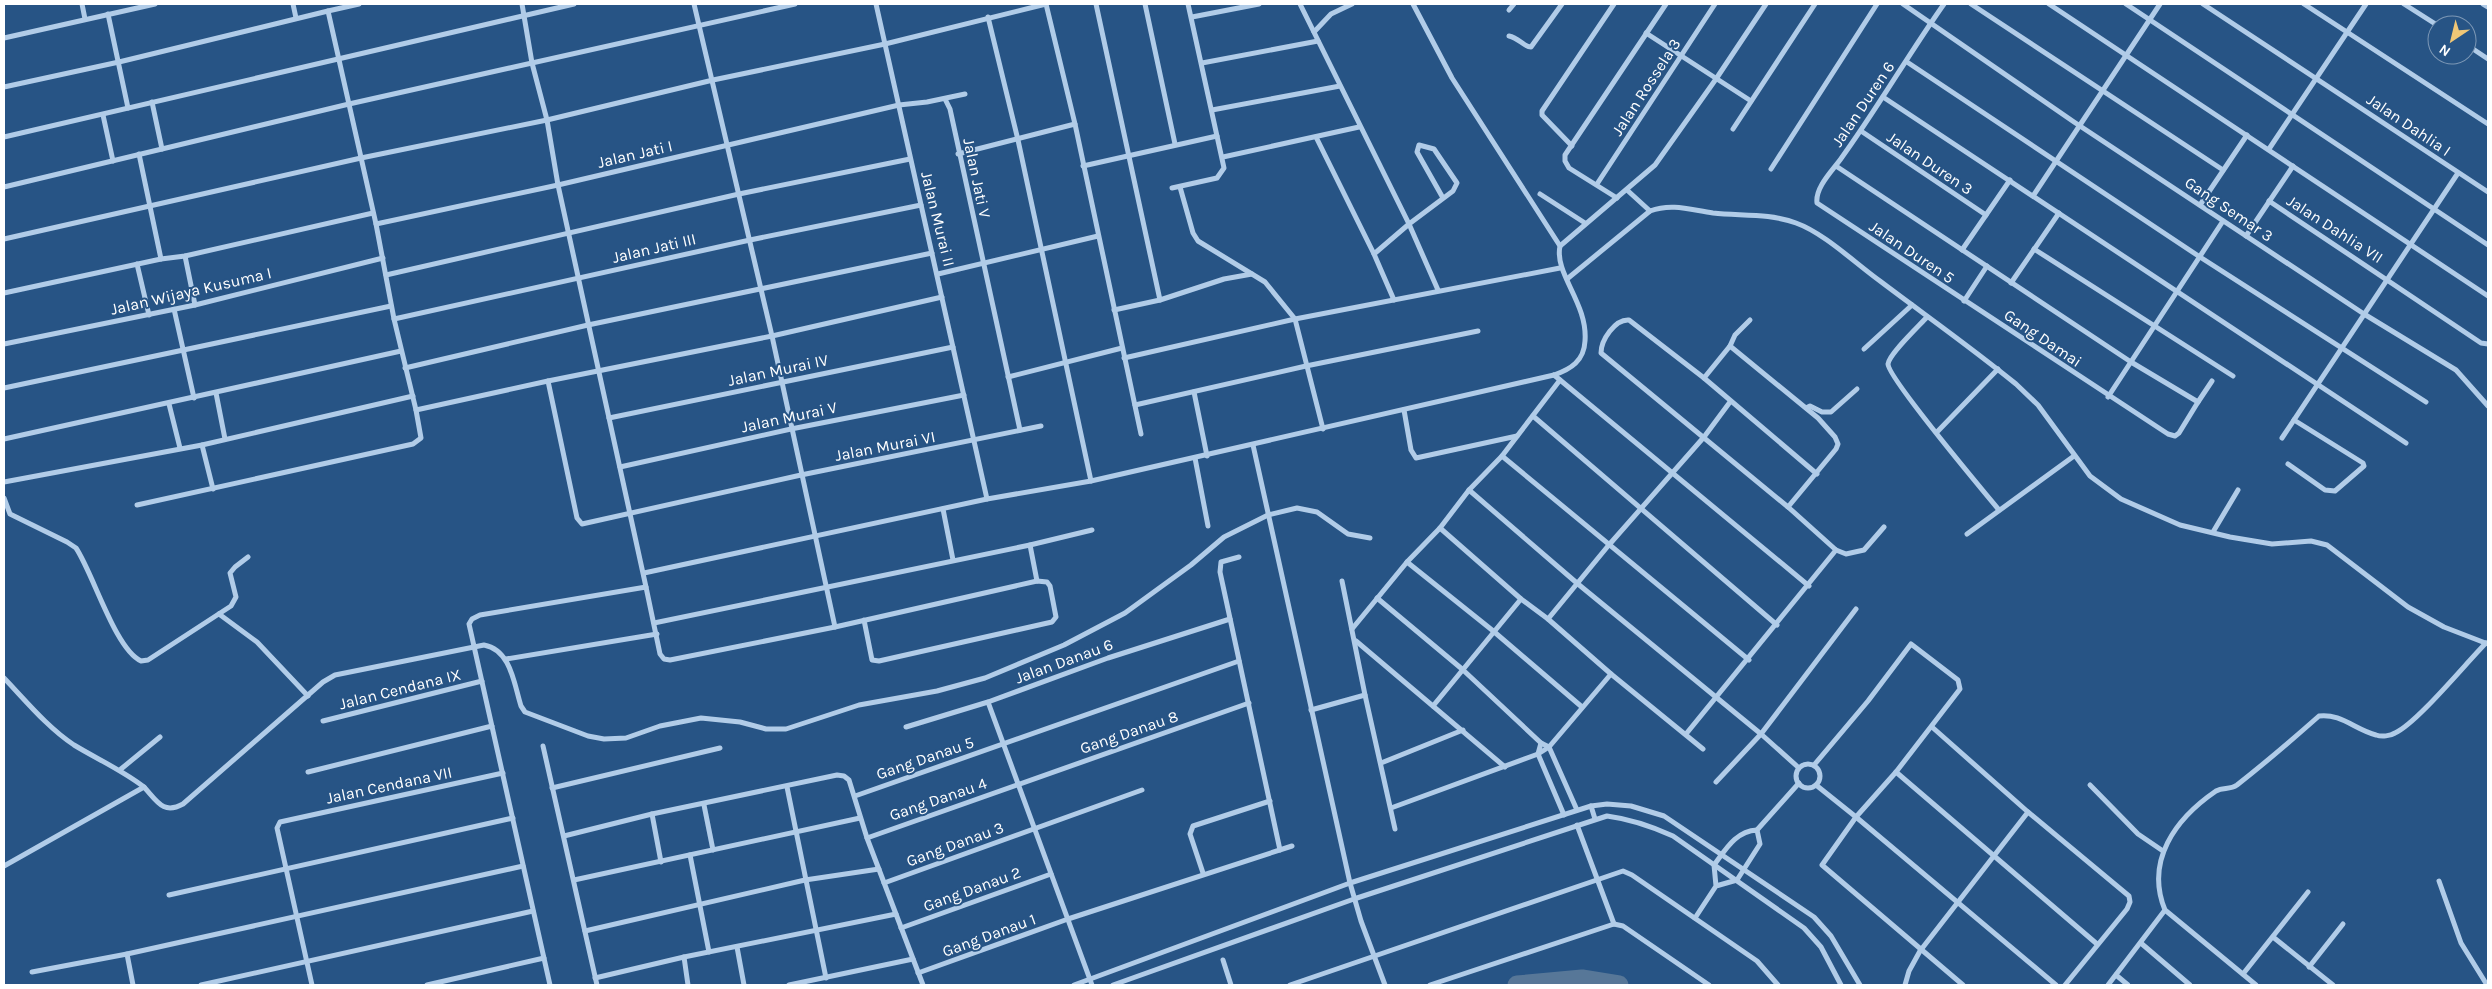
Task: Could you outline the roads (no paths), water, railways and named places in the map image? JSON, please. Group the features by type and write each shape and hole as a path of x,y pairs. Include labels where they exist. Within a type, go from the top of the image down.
{"street":[{"path":"82,4 85,19"},
{"path":"4,38 108,14 131,6 155,4"},
{"path":"293,4 296,18"},
{"path":"4,87 119,62 359,4"},
{"path":"522,4 532,63 546,120 568,232 644,573 660,654 664,659 670,660 864,620 1037,581 1047,582 1050,586 1056,617 1052,622 879,661 872,660 864,620"},
{"path":"4,137 524,14 574,4"},
{"path":"694,4 772,336 835,626"},
{"path":"4,187 349,104 795,4"},
{"name":"Jalan Murai II","path":"876,4 910,159 938,274 986,499"},
{"path":"4,239 362,158 546,120 713,80 885,44 1032,5 1046,4 1075,124 1141,434"},
{"path":"1096,4 1160,300"},
{"path":"1145,4 1175,144"},
{"path":"1172,188 1217,178 1224,168 1188,4"},
{"path":"1192,17 1259,4"},
{"path":"1300,4 1409,224 1438,290"},
{"path":"1314,32 1331,14 1352,4"},
{"path":"1413,4 1452,78 1560,246"},
{"path":"1509,10 1514,4"},
{"path":"1509,36 1518,38 1527,47 1531,47 1562,4"},
{"path":"1572,146 1542,115 1542,111 1614,4"},
{"path":"1617,198 1569,168 1565,161 1565,156 1666,4"},
{"name":"Jalan Rossela 3","path":"1597,184 1715,4"},
{"path":"644,573 986,499 1091,481 1207,456 1441,400 1554,376 1570,369 1577,362 1585,346 1584,318 1567,279 1560,268 1558,254 1560,246 1585,223 1628,190 1655,165 1716,80 1766,4"},
{"path":"1733,129 1815,4"},
{"path":"1772,169 1877,4"},
{"name":"Gang Semar 3","path":"1903,4 2079,126 2364,314 2456,370 2488,406"},
{"name":"Jalan Duren 6","path":"1816,198 1818,191 1884,97 1944,4"},
{"path":"1971,4 2223,170"},
{"path":"2049,4 2488,296"},
{"path":"2126,4 2488,245"},
{"path":"2033,196 2160,4"},
{"name":"Jalan Dahlia I","path":"2203,4 2488,192"},
{"path":"2304,4 2488,124"},
{"path":"2269,149 2366,4"},
{"path":"2404,4 2427,19"},
{"path":"2483,4 2488,7"},
{"path":"137,505 413,444 421,438 394,319 362,158 328,11"},
{"path":"108,14 128,108"},
{"path":"988,17 1018,140 1064,363 1091,481"},
{"path":"1646,33 1751,101"},
{"path":"1202,63 1318,41"},
{"path":"2477,52 2488,59"},
{"path":"1907,62 2056,162 2426,402"},
{"path":"1212,110 1340,86"},
{"name":"Jalan Jati I","path":"376,224 558,185 899,105 945,99 965,94"},
{"path":"1884,97 2406,442"},
{"name":"Jalan Jati V","path":"945,99 950,109 958,154 1020,430"},
{"path":"152,102 162,149"},
{"path":"103,115 113,161"},
{"path":"958,154 1075,124"},
{"path":"1223,157 1360,127"},
{"name":"Jalan Duren 3","path":"1861,131 1986,215"},
{"path":"2200,205 2247,135"},
{"path":"1083,166 1217,136"},
{"path":"1316,137 1374,254 1394,300"},
{"path":"1374,254 1453,190 1457,183 1434,149 1419,145 1416,152 1443,198"},
{"path":"139,154 161,259"},
{"path":"386,275 739,194 910,159"},
{"path":"1836,166 2131,362 2198,402 2212,381"},
{"path":"2246,236 2293,166"},
{"path":"2282,438 2458,172"},
{"path":"1962,250 2010,180"},
{"path":"1180,187 1193,233 1198,241 1265,282 1295,319 1323,429"},
{"path":"1628,190 1650,211"},
{"path":"1540,194 1585,223"},
{"name":"Jalan Duren 5","path":"1816,198 1817,203 1964,301 1986,266"},
{"name":"Jalan Dahlia VII","path":"2269,201 2387,278 2481,343 2488,344"},
{"name":"Jalan Jati III","path":"394,319 750,240 921,205"},
{"path":"1567,279 1650,211 1671,206 1722,214 1764,216 1797,223 1813,232 1998,369 2038,405 2074,456 2098,484 2121,499 2180,525 2230,537 2272,544 2311,541 2327,545 2408,607 2444,627 2487,643 2416,716 2396,733 2378,736 2360,730 2330,714 2319,716 2235,786 2215,792 2177,828 2163,851 2158,879 2161,899 2166,910 2256,985"},
{"path":"4,293 161,259 185,256 373,213"},
{"path":"2011,283 2059,213"},
{"path":"2108,396 2223,221"},
{"path":"938,274 982,262 1098,236"},
{"path":"2034,249 2233,376"},
{"path":"405,368 588,325 932,253"},
{"path":"185,256 195,305"},
{"name":"Jalan Wijaya Kusuma I","path":"4,344 195,305 383,258"},
{"path":"137,264 150,315"},
{"path":"1124,358 1295,319 1438,290 1518,278 1560,268"},
{"path":"1114,310 1160,300 1224,278 1252,274"},
{"path":"416,410 548,381 772,336 942,297"},
{"name":"Gang Damai","path":"1964,301 2168,434 2176,436 2180,433 2198,402"},
{"path":"1864,349 1912,305"},
{"path":"4,388 183,352 392,306"},
{"path":"174,309 194,398"},
{"path":"1927,317 1890,357 1888,363 1903,390 1999,510"},
{"path":"1817,474 1704,378 1629,320 1620,322 1601,344 1601,353 1788,507 1836,550 1846,554 1864,550 1884,527"},
{"path":"1704,378 1730,346 1735,335 1750,320"},
{"path":"1135,405 1306,366 1478,331"},
{"path":"1730,346 1806,408 1836,436 1838,444 1817,474 1788,507"},
{"name":"Jalan Murai IV","path":"609,418 953,347"},
{"path":"1008,377 1122,348"},
{"path":"4,439 169,404 401,351"},
{"path":"1937,432 1998,369"},
{"path":"1554,376 1809,586"},
{"path":"1352,629 1407,562 1440,528 1469,490 1502,456 1560,380"},
{"name":"Jalan Murai VI","path":"548,381 577,518 582,524 630,515 801,475 1041,426"},
{"path":"1806,408 1813,407 1822,412 1830,412 1856,389"},
{"path":"1194,392 1207,456"},
{"path":"216,393 225,438"},
{"name":"Jalan Murai V","path":"620,467 791,429 964,395"},
{"path":"4,482 202,445 225,438 413,396"},
{"path":"1548,619 1608,546 1704,437 1730,402"},
{"path":"169,404 180,448"},
{"path":"1404,410 1411,450 1416,458 1518,435"},
{"path":"1533,416 1639,510 1777,625"},
{"path":"2288,464 2325,490 2331,492 2335,492 2364,466 2363,463 2294,420"},
{"path":"202,445 213,488"},
{"path":"1253,445 1310,710 1350,883 1372,955 1385,985"},
{"path":"1502,456 1608,546 1749,660"},
{"path":"1966,534 1979,527 1999,510 2074,456"},
{"path":"1195,458 1208,526"},
{"path":"1469,490 1578,584 1761,734 1799,768"},
{"path":"2212,532 2238,490"},
{"path":"4,498 10,514 76,548 110,619 133,656 139,660 148,660 219,614 236,600 230,579 231,571 248,556"},
{"path":"4,678 45,720 73,744 121,770 144,786 165,807 174,809 183,804 328,678 335,675 474,647 489,646 495,648 506,659 525,712 588,736 604,739 626,738 660,726 708,718 766,729 786,729 867,703 937,691 984,678 1064,645 1125,613 1191,565 1224,537 1268,516 1297,508 1317,512 1348,534 1370,538"},
{"path":"943,509 953,560"},
{"path":"1440,528 1610,674 1703,749"},
{"path":"654,623 1030,545 1092,530"},
{"path":"1030,545 1037,581"},
{"path":"1686,734 1715,697 1749,660 1836,550"},
{"path":"1239,557 1225,560 1220,565 1280,850"},
{"path":"1407,562 1494,632 1582,707"},
{"path":"1342,581 1356,641 1365,695 1396,829"},
{"path":"550,985 469,627 474,617 646,587"},
{"path":"1377,598 1462,669 1541,743 1549,747 1577,810"},
{"path":"1433,706 1521,599"},
{"path":"1716,782 1761,734 1856,609"},
{"path":"219,614 257,642 308,696"},
{"name":"Jalan Danau 6","path":"906,727 988,702 1108,658 1230,619"},
{"path":"506,659 657,634"},
{"path":"1356,641 1505,767"},
{"path":"1814,765 1868,701 1910,644 1958,680 1960,689 1932,727 1896,772 1856,817 1822,864 1920,951 1963,985"},
{"name":"Gang Danau 5","path":"855,796 1239,661"},
{"path":"1391,808 1538,754 1549,747 1610,674"},
{"name":"Jalan Cendana IX","path":"324,721 482,681"},
{"path":"1310,710 1365,695"},
{"path":"988,702 1091,982"},
{"name":"Gang Danau 8","path":"1018,784 1248,704"},
{"path":"308,772 492,726"},
{"path":"1932,727 2028,812 2129,896 2129,906 2065,985"},
{"path":"1381,763 1463,730"},
{"path":"121,770 160,737"},
{"path":"1541,743 1538,754 1564,815"},
{"path":"542,746 597,985"},
{"path":"552,788 720,748"},
{"path":"1814,765 1806,764 1799,768 1796,776 1799,784 1807,788 1816,786"},
{"path":"1814,765 1820,775 1816,786"},
{"path":"1896,772 1993,857 2097,944"},
{"name":"Jalan Cendana VII","path":"286,869 277,828 280,822 503,773"},
{"path":"564,836 652,814 704,805 837,775 844,776 849,780 855,796 867,838 922,985"},
{"name":"Gang Danau 4","path":"867,838 1018,784"},
{"path":"1695,918 1716,886 1714,865 1742,832 1757,830 1799,784"},
{"path":"2090,784 2138,834 2163,851"},
{"path":"4,866 144,786"},
{"path":"1816,786 1856,817 2056,985"},
{"path":"787,787 815,932 826,978"},
{"name":"Gang Danau 3","path":"884,883 1142,790"},
{"path":"1203,873 1190,834 1192,826 1270,801"},
{"path":"1074,985 1091,982 1350,883 1577,810 1607,804 1632,806 1664,816 1814,917 1831,936 1860,985"},
{"path":"704,805 713,850"},
{"path":"1591,806 1595,819"},
{"path":"1906,985 1920,951 2028,812"},
{"path":"652,814 661,862"},
{"path":"1113,985 1354,899 1607,816 1626,819 1656,828 1673,836 1804,928 1820,947 1840,985"},
{"path":"169,895 513,818"},
{"path":"574,880 860,818"},
{"path":"1577,825 1614,924"},
{"path":"1716,886 1736,880 1745,869 1760,844 1757,830"},
{"name":"Gang Danau 1","path":"918,973 1203,873 1292,846"},
{"path":"690,855 698,905 709,952"},
{"path":"32,972 127,954 523,866"},
{"path":"286,869 312,985"},
{"path":"585,931 805,880 879,870"},
{"path":"1290,985 1372,955 1599,880 1610,874 1627,872 1757,961 1772,975 1778,985"},
{"name":"Gang Danau 2","path":"901,928 1051,874"},
{"path":"2439,881 2460,942 2485,983 2477,985"},
{"path":"2243,974 2308,892"},
{"path":"2108,985 2142,944 2166,910"},
{"path":"201,985 534,912"},
{"path":"595,978 684,957 815,932 896,914"},
{"path":"1430,985 1614,924 1623,926 1709,985"},
{"path":"2309,966 2343,924"},
{"path":"2273,937 2333,985"},
{"path":"2142,944 2190,985"},
{"path":"737,947 744,985"},
{"path":"127,954 133,985"},
{"path":"684,957 688,985"},
{"path":"427,985 544,958"},
{"path":"789,985 913,959"},
{"path":"1222,960 1232,985"},
{"path":"2116,975 2128,985"}],"waterway":[{"path":"1517,985 1582,979 1619,985"}]}
